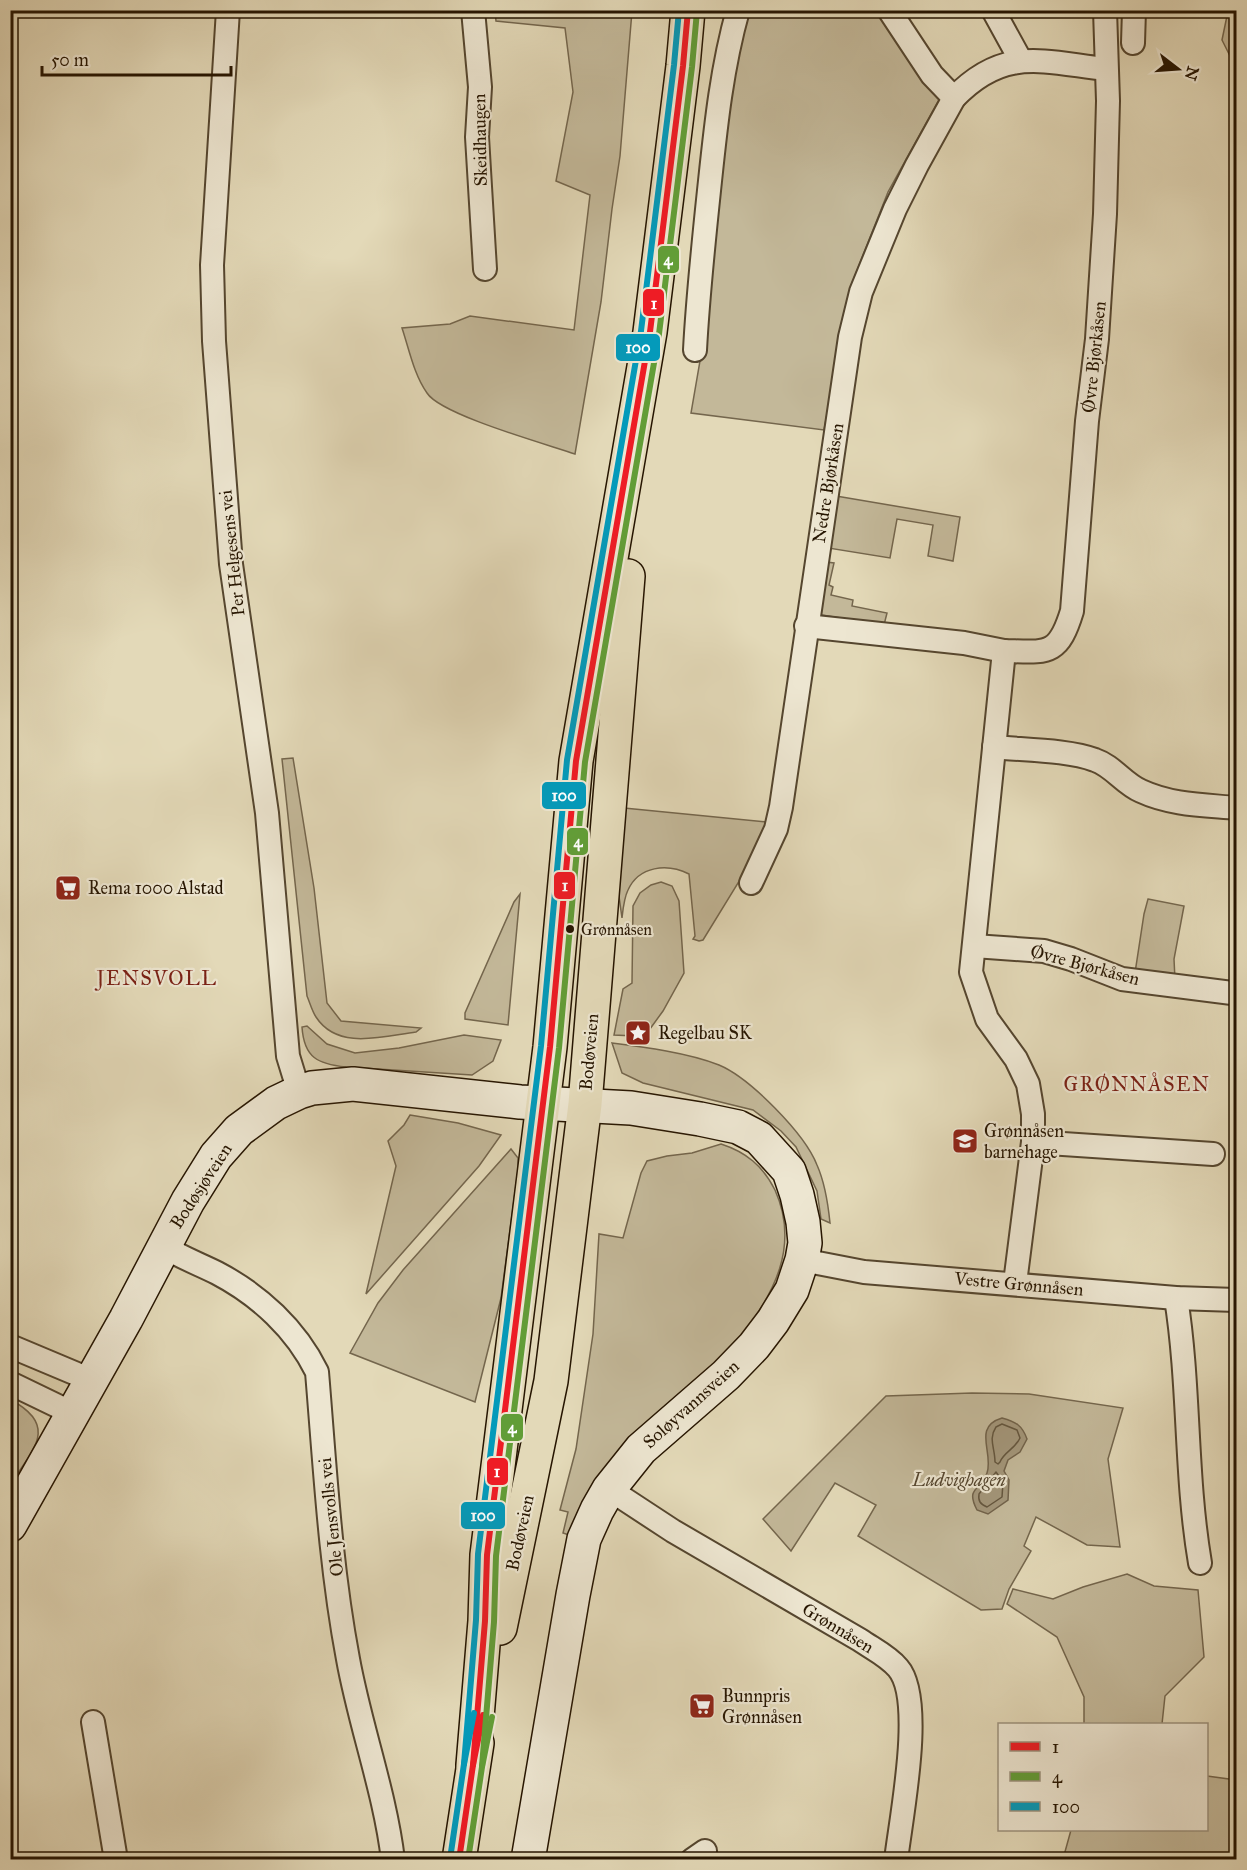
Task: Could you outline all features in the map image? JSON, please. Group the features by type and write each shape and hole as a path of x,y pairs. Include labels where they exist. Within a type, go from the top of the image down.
{"main road":[{"name":"Bodøveien","path":"459,1860 473,1765 551,1380 585,1104 610,781 650,332 688,10"},
{"name":"Bodøveien","path":"473,1765 485,1621 487,1555 543,1103 576,761 650,332"}],"street":[{"name":"Per Helgesens vei","path":"228,10 212,265 214,341 231,564 267,813 288,1056 299,1092"},
{"name":"Skeidhaugen","path":"473,10 480,87 477,137 485,269"},
{"path":"695,350 698,295 717,114 723,70 738,10"},
{"path":"889,10 932,75 954,98"},
{"path":"993,10 1021,61"},
{"name":"Øvre Bjørkåsen","path":"806,626 964,643 1004,651 1040,652 1055,647 1066,631 1072,611 1106,214 1108,101 1105,10"},
{"path":"1133,42 1134,10"},
{"name":"Nedre Bjørkåsen","path":"751,883 776,829 850,337 861,292 895,209 954,98 987,70 1021,61 1106,69"},
{"path":"1004,651 971,972 987,1019 1016,1059 1028,1084 1033,1114 1033,1142 1015,1283"},
{"path":"994,747 1097,760 1139,790 1156,797 1182,803 1236,808"},
{"name":"Øvre Bjørkåsen","path":"974,946 1044,951 1071,958 1122,979 1232,993"},
{"name":"Bodøsjøveien","path":"10,1525 126,1319 188,1201 216,1156 239,1130 276,1103 299,1092 312,1088 353,1084 543,1103 585,1104"},
{"name":"Soløyvannsveien","path":"528,1860 573,1595 585,1539 597,1510 609,1489 641,1449 726,1375 754,1346 792,1290 805,1243 797,1195 789,1171 759,1138 738,1127 700,1119 631,1108 585,1104"},
{"path":"1033,1142 1213,1154"},
{"name":"Ole Jensvolls vei","path":"163,1246 218,1274 251,1295 288,1328 310,1357 317,1372 329,1506 348,1658 387,1822 393,1860"},
{"name":"Vestre Grønnåsen","path":"802,1260 864,1272 1176,1298 1236,1300"},
{"path":"1176,1298 1181,1336 1190,1480 1200,1563"},
{"path":"10,1346 90,1380"},
{"path":"10,1383 72,1413"},
{"name":"Grønnåsen","path":"609,1489 673,1531 860,1640 884,1656 898,1669 907,1684 911,1708 911,1728 896,1860"},
{"path":"93,1722 117,1860"}],"green space":[{"path":"495,11 632,11 620,156 601,302 575,454 472,419 436,402 427,393 419,378 402,328 450,324 470,316 574,330 590,195 556,181 573,92 565,28 496,21"},
{"path":"749,11 880,11 924,83 941,96 888,192 852,283 824,430 691,413 705,332 730,87"},
{"path":"1228,11 1236,11 1236,68 1222,40"},
{"path":"836,496 960,517 953,561 928,556 933,525 897,519 890,558 828,548"},
{"path":"826,562 834,563 829,585 833,587 831,595 853,600 852,606 887,613 884,625 822,615 819,612"},
{"path":"293,758 314,888 327,1003 341,1021 421,1028 416,1032 376,1038 349,1038 325,1028 313,1012 307,996 282,759"},
{"path":"624,808 766,822 765,839 703,940 693,939 695,936 689,874 672,868 646,871 633,882 627,893 622,918 617,882"},
{"path":"661,882 672,886 679,901 684,973 663,1011 647,1033 635,1036 614,1035 623,989 632,983 633,906 640,893 651,885"},
{"path":"520,894 508,1025 465,1019 465,1013 514,902"},
{"path":"1148,899 1184,906 1174,959 1175,980 1135,973"},
{"path":"307,1026 327,1044 355,1053 399,1048 464,1035 501,1040 493,1061 472,1075 346,1067 328,1064 314,1058 303,1037 302,1027"},
{"path":"612,1043 694,1057 719,1065 746,1082 789,1123 811,1152 824,1186 830,1223 821,1219 817,1191 796,1147 781,1131 753,1110 643,1083 622,1073"},
{"path":"410,1115 458,1123 501,1135 479,1166 366,1294 396,1166 388,1141 404,1125"},
{"path":"721,1144 753,1161 775,1190 782,1211 785,1231 784,1250 773,1287 740,1338 575,1537 563,1533 568,1512 560,1510 576,1449 593,1334 599,1234 623,1238 641,1173 647,1161 692,1153"},
{"path":"511,1149 518,1158 518,1170 501,1298 475,1402 350,1353 378,1303 403,1270"},
{"name":"Ludvighagen","path":"1029,1394 1123,1408 1108,1459 1120,1547 1087,1545 1036,1517 1024,1546 1031,1551 1009,1589 1002,1609 981,1610 858,1536 876,1505 835,1483 791,1551 763,1519 886,1396"},
{"path":"11,1400 35,1419 38,1429 33,1450 11,1483"},
{"path":"1127,1574 1154,1586 1198,1590 1204,1657 1165,1696 1162,1723 1084,1723 1084,1697 1057,1637 1007,1604 1013,1589 1053,1599"},
{"path":"1208,1776 1236,1780 1236,1859 1063,1859 1071,1831 1208,1831"}],"water":[{"path":"1002,1418 1018,1425 1027,1439 1020,1452 1008,1460 1004,1471 1009,1480 1008,1500 988,1514 977,1510 973,1493 987,1473 986,1434 988,1428 993,1422"}],"transit line":[{"name":"100","path":"464,1764 476,1620 478,1554 541,1046 567,760 641,331 679,10"},
{"name":"1","path":"473,1765 485,1621 487,1555 550,1047 576,761 650,332 688,10"},
{"name":"4","path":"482,1766 494,1622 496,1556 559,1048 585,762 659,334 697,11"},
{"name":"100","path":"450,1859 474,1713"},
{"name":"1","path":"459,1860 483,1715"},
{"name":"4","path":"468,1860 492,1717"}],"place":[{"name":"Rema 1000 Alstad","path":"68,888"},
{"name":"Grønnåsen","path":"570,929"},
{"name":"Regelbau SK","path":"638,1033"},
{"name":"Grønnåsen barnehage","path":"965,1141"},
{"name":"Bunnpris Grønnåsen","path":"702,1706"}],"district":[{"name":"JENSVOLL","path":"157,978"},
{"name":"GRØNNÅSEN","path":"1137,1084"}]}
